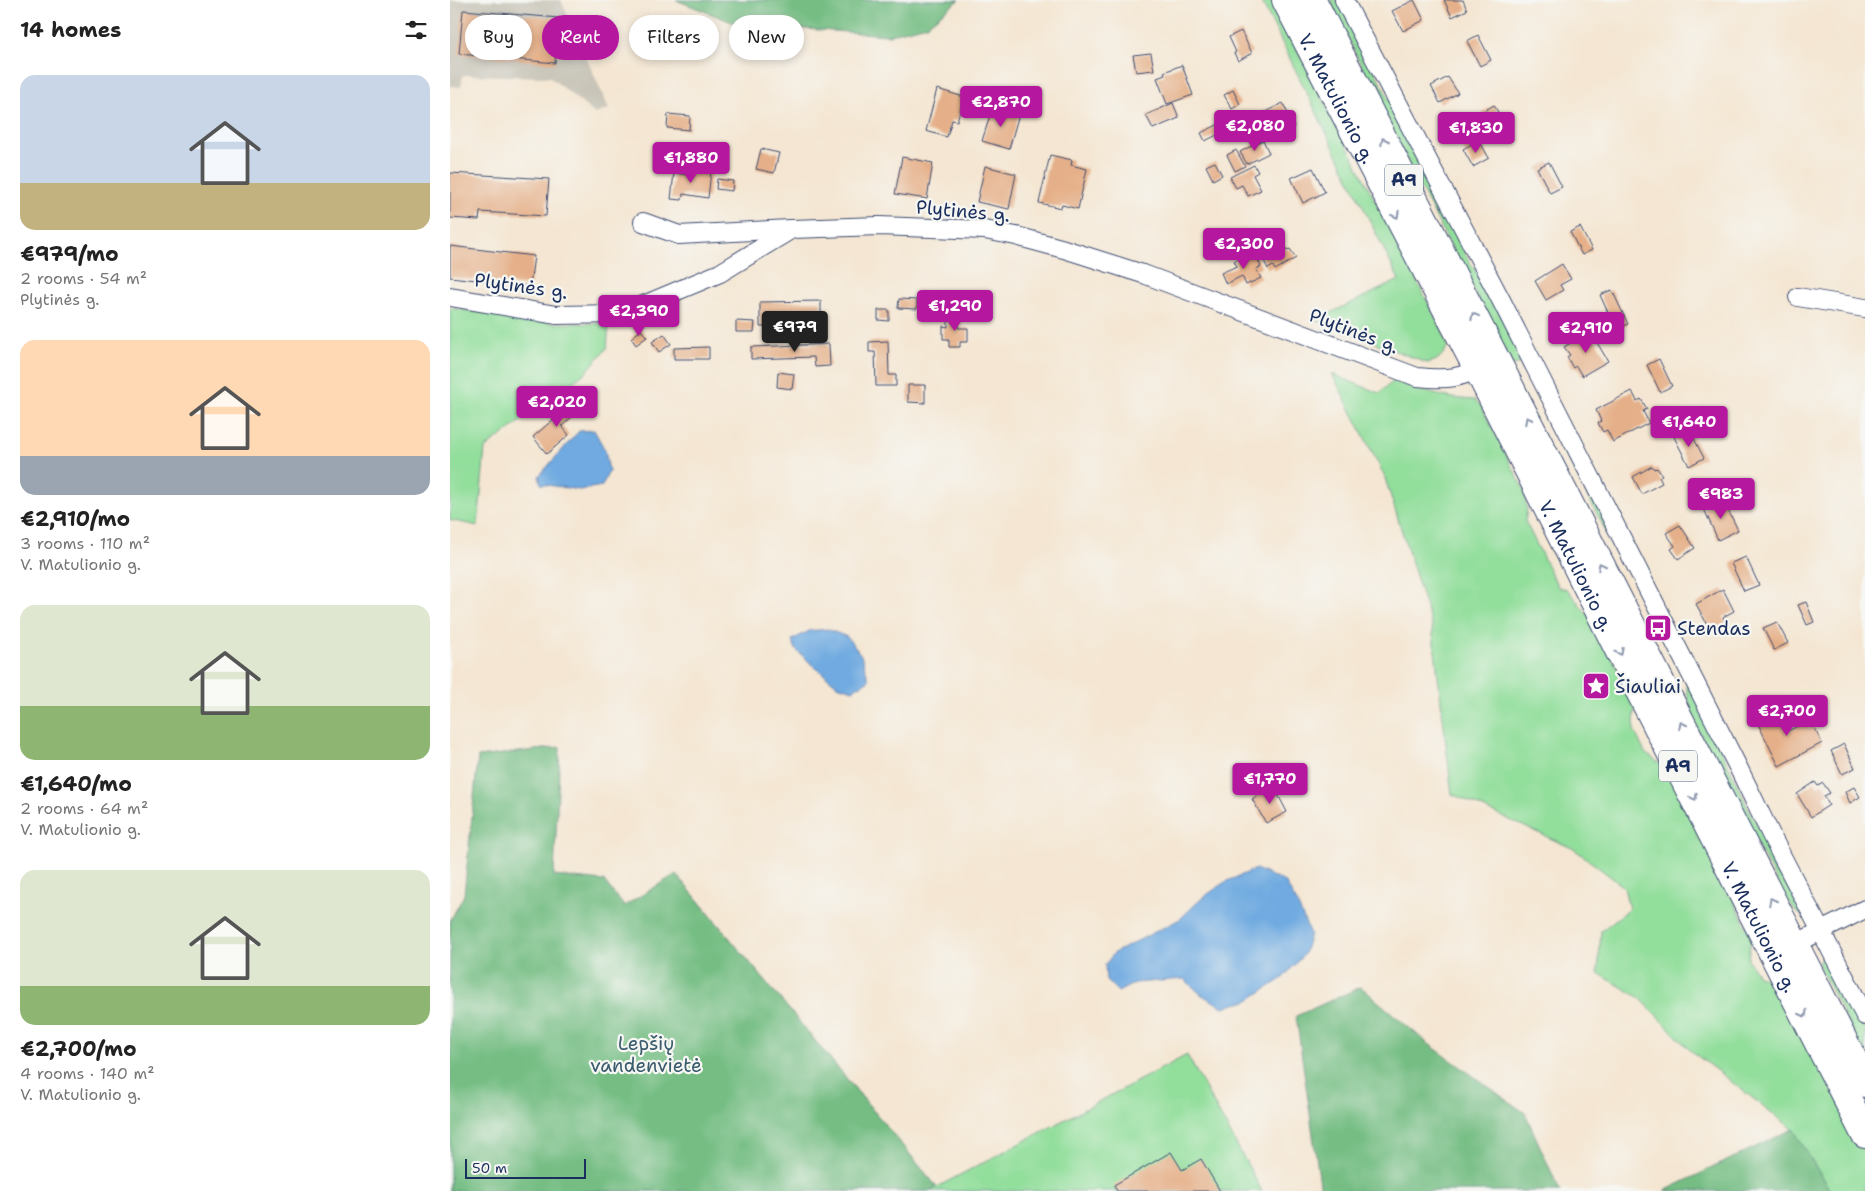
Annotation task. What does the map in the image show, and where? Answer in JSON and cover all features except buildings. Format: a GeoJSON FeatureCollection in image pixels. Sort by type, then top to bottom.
{"type":"FeatureCollection","features":[{"type":"Feature","properties":{"kind":"highway","name":"V. Matulionio g."},"geometry":{"type":"LineString","coordinates":[[1286,0],[1488,364]]}},
{"type":"Feature","properties":{"kind":"highway","name":"V. Matulionio g."},"geometry":{"type":"LineString","coordinates":[[1312,0],[1488,364],[1784,949],[1865,1134]]}},
{"type":"Feature","properties":{"kind":"highway","name":"V. Matulionio g."},"geometry":{"type":"LineString","coordinates":[[1784,949],[1865,1083]]}},
{"type":"Feature","properties":{"kind":"street"},"geometry":{"type":"LineString","coordinates":[[1344,0],[1510,318],[1728,746],[1773,839],[1822,930],[1865,1016]]}},
{"type":"Feature","properties":{"kind":"street"},"geometry":{"type":"LineString","coordinates":[[643,222],[679,235],[792,229]]}},
{"type":"Feature","properties":{"kind":"street","name":"Plytinės g."},"geometry":{"type":"LineString","coordinates":[[450,297],[556,315],[622,314],[720,273],[792,229],[879,226],[985,230],[1064,249],[1146,275],[1417,376],[1437,379],[1455,377],[1465,375],[1488,364]]}},
{"type":"Feature","properties":{"kind":"street"},"geometry":{"type":"LineString","coordinates":[[1798,297],[1865,308]]}},
{"type":"Feature","properties":{"kind":"street"},"geometry":{"type":"LineString","coordinates":[[1784,949],[1865,909]]}},
{"type":"Feature","properties":{"kind":"shaded area"},"geometry":{"type":"Polygon","coordinates":[[[450,0],[561,0],[568,15],[542,15],[542,60],[587,60],[609,109],[595,114],[550,77],[463,75],[461,87],[450,86],[450,0]]]}},
{"type":"Feature","properties":{"kind":"green space"},"geometry":{"type":"Polygon","coordinates":[[[676,0],[959,0],[927,25],[888,35],[804,29],[804,15],[729,15],[729,21],[719,17],[719,15],[714,15],[676,0]]]}},
{"type":"Feature","properties":{"kind":"green space"},"geometry":{"type":"Polygon","coordinates":[[[1261,0],[1272,0],[1442,330],[1448,346],[1442,355],[1434,361],[1427,363],[1316,320],[1399,280],[1261,0]]]}},
{"type":"Feature","properties":{"kind":"green space"},"geometry":{"type":"Polygon","coordinates":[[[1330,0],[1338,0],[1452,221],[1465,253],[1484,282],[1639,582],[1625,568],[1546,416],[1546,411],[1521,363],[1512,365],[1410,167],[1330,0]]]}},
{"type":"Feature","properties":{"kind":"green space"},"geometry":{"type":"Polygon","coordinates":[[[450,308],[555,323],[609,324],[607,348],[586,372],[485,448],[478,526],[450,520],[450,308]]]}},
{"type":"Feature","properties":{"kind":"green space"},"geometry":{"type":"Polygon","coordinates":[[[1332,374],[1379,393],[1394,381],[1444,396],[1475,400],[1481,406],[1524,490],[1527,510],[1525,521],[1558,587],[1567,589],[1592,620],[1635,703],[1634,730],[1645,753],[1670,771],[1751,936],[1748,959],[1758,976],[1770,979],[1779,987],[1865,1152],[1865,1191],[1830,1191],[1793,1129],[1691,1051],[1640,998],[1598,973],[1601,931],[1629,909],[1624,887],[1574,849],[1452,794],[1432,626],[1384,475],[1332,374]]]}},
{"type":"Feature","properties":{"kind":"green space"},"geometry":{"type":"Polygon","coordinates":[[[1687,676],[1750,812],[1808,914],[1802,915],[1796,912],[1783,894],[1694,722],[1687,693],[1687,676]]]}},
{"type":"Feature","properties":{"kind":"green space","name":"Lepšių vandenvietė"},"geometry":{"type":"Polygon","coordinates":[[[560,747],[554,876],[604,881],[624,906],[676,874],[937,1187],[931,1191],[450,1191],[450,921],[464,895],[478,757],[560,747]]]}},
{"type":"Feature","properties":{"kind":"green space","name":"Lepšių vandenvietė"},"geometry":{"type":"Polygon","coordinates":[[[676,874],[937,1187],[1187,1055],[1262,1191],[450,1191],[676,874]]]}},
{"type":"Feature","properties":{"kind":"green space"},"geometry":{"type":"Polygon","coordinates":[[[1823,951],[1828,951],[1865,1025],[1865,1057],[1818,964],[1823,951]]]}},
{"type":"Feature","properties":{"kind":"green space"},"geometry":{"type":"Polygon","coordinates":[[[1361,987],[1426,1042],[1525,1113],[1560,1191],[1321,1191],[1296,1016],[1361,987]]]}},
{"type":"Feature","properties":{"kind":"green space"},"geometry":{"type":"Polygon","coordinates":[[[1793,1129],[1830,1191],[1664,1191],[1793,1129]]]}},
{"type":"Feature","properties":{"kind":"water"},"geometry":{"type":"Polygon","coordinates":[[[594,430],[605,450],[609,471],[602,486],[579,490],[541,484],[539,476],[579,431],[594,430]]]}},
{"type":"Feature","properties":{"kind":"water"},"geometry":{"type":"Polygon","coordinates":[[[827,629],[847,637],[861,655],[869,680],[853,690],[837,685],[795,649],[792,640],[809,631],[827,629]]]}},
{"type":"Feature","properties":{"kind":"water"},"geometry":{"type":"Polygon","coordinates":[[[1256,869],[1285,882],[1297,903],[1310,934],[1304,954],[1283,978],[1247,1001],[1223,1007],[1202,995],[1184,979],[1135,983],[1118,992],[1106,980],[1105,965],[1114,953],[1180,919],[1201,899],[1225,882],[1256,869]]]}},
{"type":"Feature","properties":{"kind":"place","name":"Stendas"},"geometry":{"type":"Point","coordinates":[1658,628]}},
{"type":"Feature","properties":{"kind":"place","name":"Šiauliai"},"geometry":{"type":"Point","coordinates":[1596,686]}}]}
